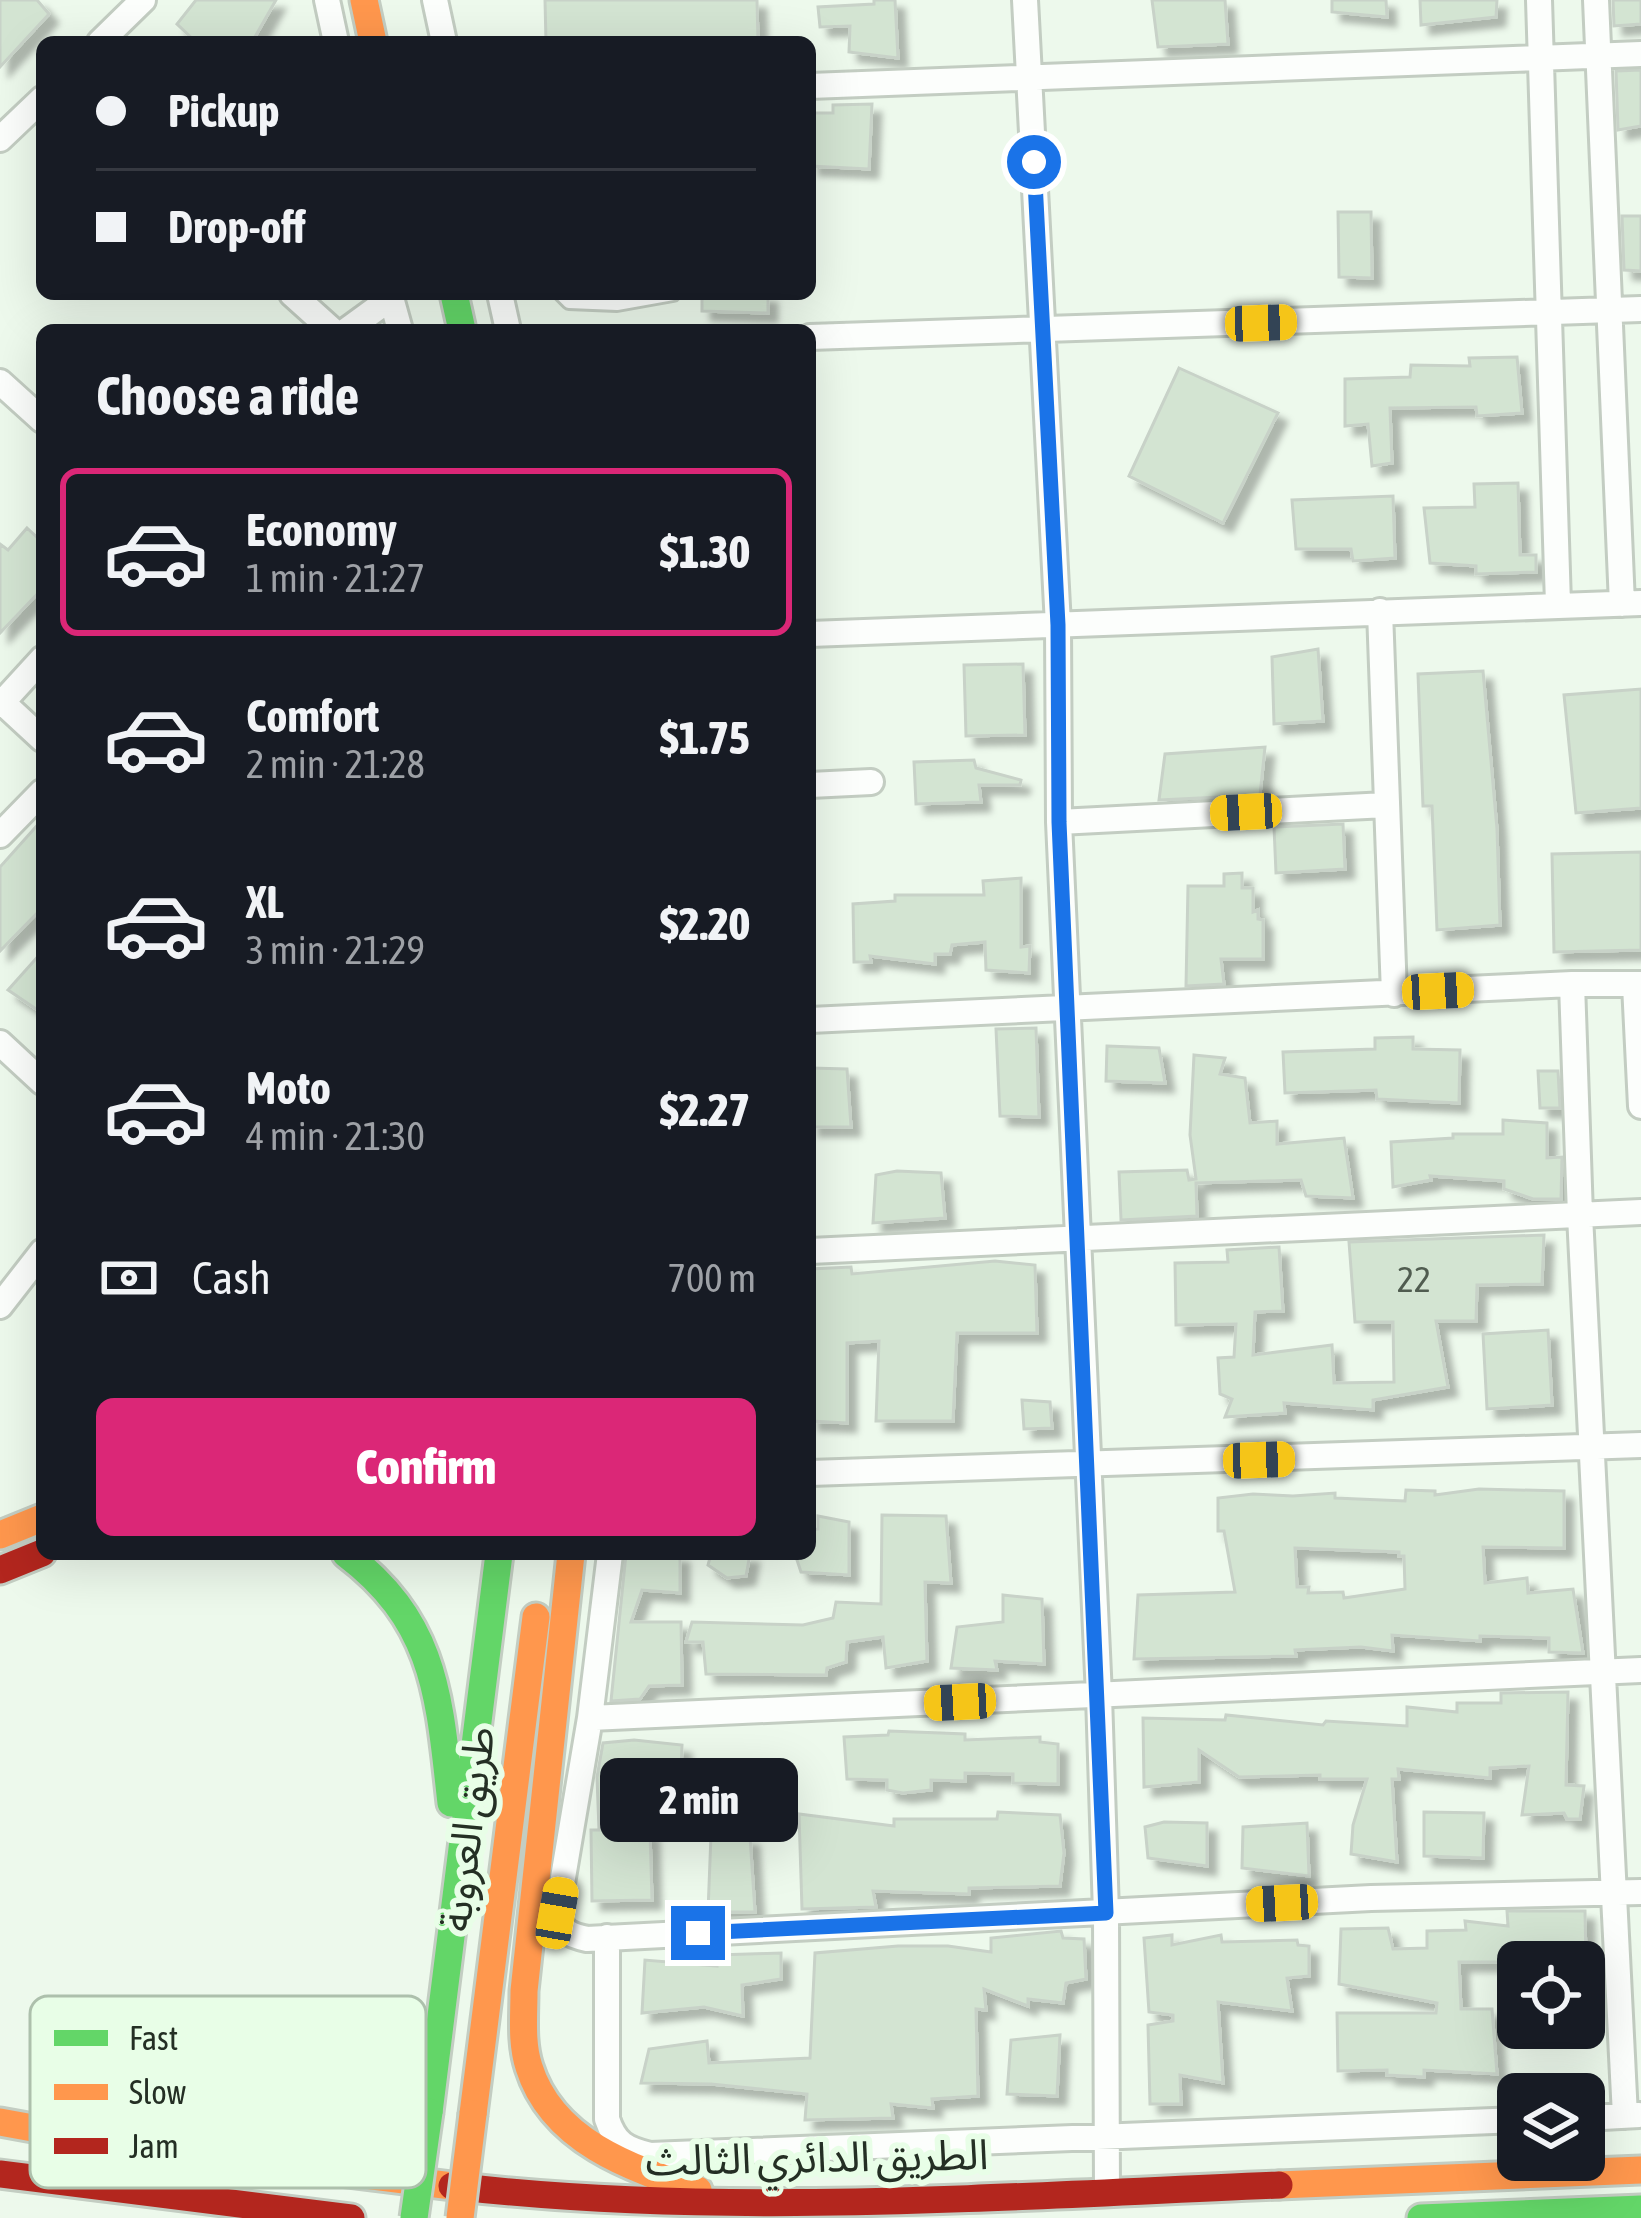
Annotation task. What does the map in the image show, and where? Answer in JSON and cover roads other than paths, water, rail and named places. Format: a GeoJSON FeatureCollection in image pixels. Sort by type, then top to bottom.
{"type":"FeatureCollection","features":[{"type":"Feature","properties":{"kind":"highway"},"geometry":{"type":"LineString","coordinates":[[364,0],[372,36]]}},
{"type":"Feature","properties":{"kind":"highway"},"geometry":{"type":"LineString","coordinates":[[390,0],[398,36]]}},
{"type":"Feature","properties":{"kind":"highway"},"geometry":{"type":"LineString","coordinates":[[0,1535],[36,1520]]}},
{"type":"Feature","properties":{"kind":"highway"},"geometry":{"type":"LineString","coordinates":[[0,1570],[36,1555]]}},
{"type":"Feature","properties":{"kind":"highway"},"geometry":{"type":"LineString","coordinates":[[353,1560],[387,1587],[422,1645],[439,1712],[459,1865]]}},
{"type":"Feature","properties":{"kind":"highway","name":"طريق العروبة"},"geometry":{"type":"LineString","coordinates":[[426,2127],[498,1560]]}},
{"type":"Feature","properties":{"kind":"highway","name":"طريق العروبة"},"geometry":{"type":"LineString","coordinates":[[460,2218],[543,1560]]}},
{"type":"Feature","properties":{"kind":"highway"},"geometry":{"type":"LineString","coordinates":[[570,1560],[524,1991],[530,2069],[553,2112],[611,2159],[746,2206]]}},
{"type":"Feature","properties":{"kind":"highway","name":"الطريق الدائري الثالث"},"geometry":{"type":"LineString","coordinates":[[0,2122],[30,2127]]}},
{"type":"Feature","properties":{"kind":"highway","name":"الطريق الدائري الثالث"},"geometry":{"type":"LineString","coordinates":[[426,2183],[543,2198],[746,2206],[1641,2170]]}},
{"type":"Feature","properties":{"kind":"highway"},"geometry":{"type":"LineString","coordinates":[[0,2174],[30,2178]]}},
{"type":"Feature","properties":{"kind":"highway"},"geometry":{"type":"LineString","coordinates":[[112,2188],[351,2218]]}},
{"type":"Feature","properties":{"kind":"highway","name":"طريق العروبة"},"geometry":{"type":"LineString","coordinates":[[414,2218],[418,2188]]}},
{"type":"Feature","properties":{"kind":"highway"},"geometry":{"type":"LineString","coordinates":[[1420,2218],[1641,2210]]}},
{"type":"Feature","properties":{"kind":"street"},"geometry":{"type":"LineString","coordinates":[[106,36],[143,0]]}},
{"type":"Feature","properties":{"kind":"street"},"geometry":{"type":"LineString","coordinates":[[327,0],[335,36]]}},
{"type":"Feature","properties":{"kind":"street"},"geometry":{"type":"LineString","coordinates":[[435,0],[442,36]]}},
{"type":"Feature","properties":{"kind":"street"},"geometry":{"type":"LineString","coordinates":[[1025,0],[1058,625],[1059,822],[1099,1696],[1106,1913],[1106,2193]]}},
{"type":"Feature","properties":{"kind":"street"},"geometry":{"type":"LineString","coordinates":[[1539,0],[1558,604]]}},
{"type":"Feature","properties":{"kind":"street"},"geometry":{"type":"LineString","coordinates":[[816,634],[1631,603],[1610,310],[1596,0]]}},
{"type":"Feature","properties":{"kind":"street"},"geometry":{"type":"LineString","coordinates":[[816,86],[1641,54]]}},
{"type":"Feature","properties":{"kind":"street"},"geometry":{"type":"LineString","coordinates":[[0,139],[36,105]]}},
{"type":"Feature","properties":{"kind":"street"},"geometry":{"type":"LineString","coordinates":[[299,300],[325,324]]}},
{"type":"Feature","properties":{"kind":"street"},"geometry":{"type":"LineString","coordinates":[[355,324],[385,300]]}},
{"type":"Feature","properties":{"kind":"street"},"geometry":{"type":"LineString","coordinates":[[816,337],[1641,309]]}},
{"type":"Feature","properties":{"kind":"street"},"geometry":{"type":"LineString","coordinates":[[0,382],[36,414]]}},
{"type":"Feature","properties":{"kind":"street"},"geometry":{"type":"LineString","coordinates":[[1379,611],[1394,994]]}},
{"type":"Feature","properties":{"kind":"street"},"geometry":{"type":"LineString","coordinates":[[36,665],[1,702],[36,734]]}},
{"type":"Feature","properties":{"kind":"street"},"geometry":{"type":"LineString","coordinates":[[816,785],[871,782]]}},
{"type":"Feature","properties":{"kind":"street"},"geometry":{"type":"LineString","coordinates":[[0,835],[36,798]]}},
{"type":"Feature","properties":{"kind":"street"},"geometry":{"type":"LineString","coordinates":[[1059,822],[1386,805]]}},
{"type":"Feature","properties":{"kind":"street"},"geometry":{"type":"LineString","coordinates":[[1572,984],[1614,1893],[1633,2116]]}},
{"type":"Feature","properties":{"kind":"street"},"geometry":{"type":"LineString","coordinates":[[816,1020],[1572,984],[1638,985],[1641,1106]]}},
{"type":"Feature","properties":{"kind":"street"},"geometry":{"type":"LineString","coordinates":[[0,1043],[36,1076]]}},
{"type":"Feature","properties":{"kind":"street"},"geometry":{"type":"LineString","coordinates":[[816,1251],[1641,1212]]}},
{"type":"Feature","properties":{"kind":"street"},"geometry":{"type":"LineString","coordinates":[[0,1306],[36,1260]]}},
{"type":"Feature","properties":{"kind":"street"},"geometry":{"type":"LineString","coordinates":[[816,1473],[1641,1445]]}},
{"type":"Feature","properties":{"kind":"street"},"geometry":{"type":"LineString","coordinates":[[609,1560],[590,1718],[557,1913],[561,1927],[570,1935],[587,1939],[1370,1898],[1641,1892]]}},
{"type":"Feature","properties":{"kind":"street"},"geometry":{"type":"LineString","coordinates":[[590,1718],[1641,1670]]}},
{"type":"Feature","properties":{"kind":"street"},"geometry":{"type":"LineString","coordinates":[[608,1937],[607,2119],[613,2139],[628,2150],[650,2155],[1497,2121]]}},
{"type":"Feature","properties":{"kind":"lane"},"geometry":{"type":"LineString","coordinates":[[567,300],[617,304],[639,300]]}}]}
